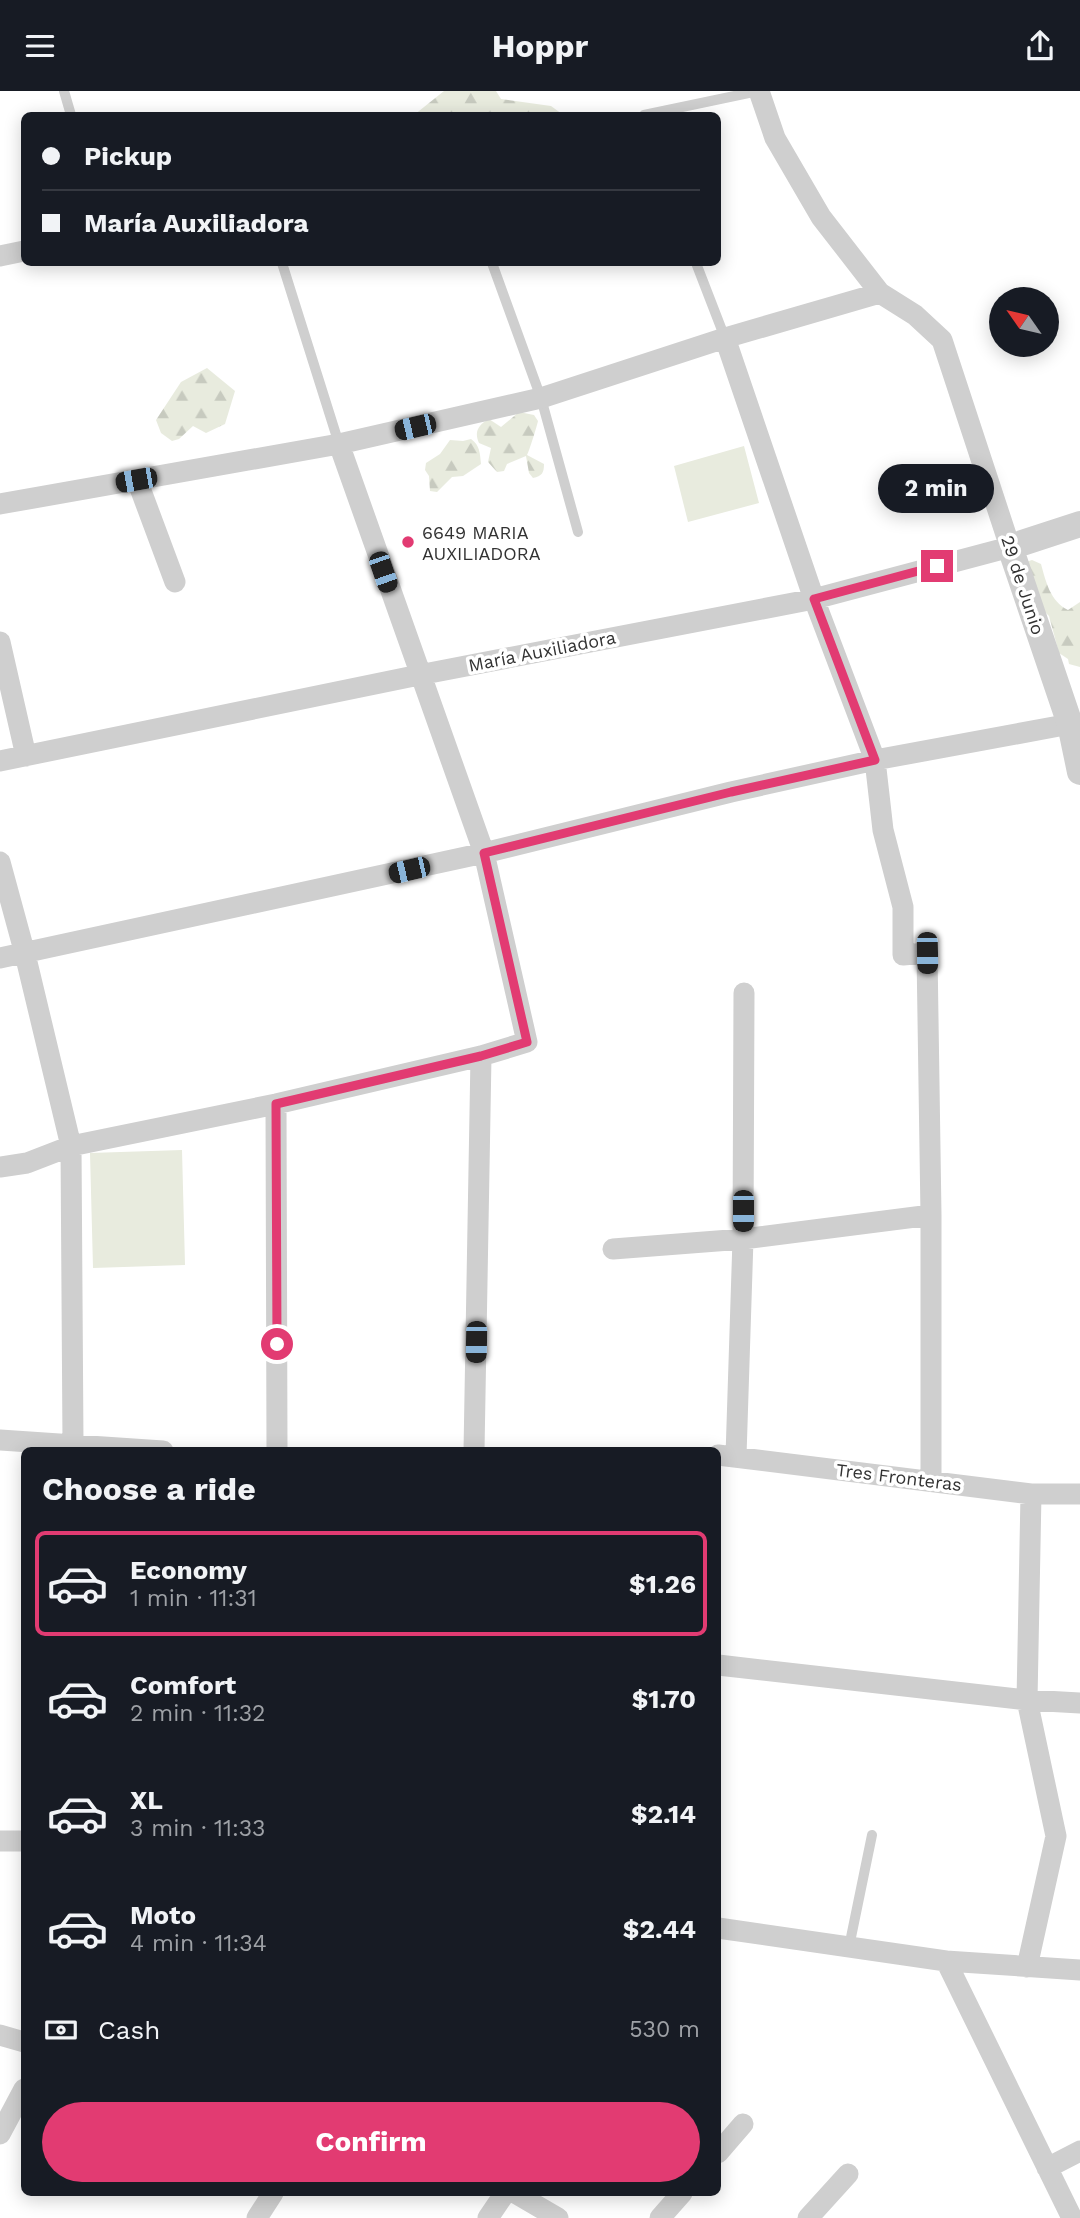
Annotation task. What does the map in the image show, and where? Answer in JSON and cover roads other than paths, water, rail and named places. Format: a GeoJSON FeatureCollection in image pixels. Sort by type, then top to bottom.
{"type":"FeatureCollection","features":[{"type":"Feature","properties":{"kind":"street","name":"29 de Junio"},"geometry":{"type":"LineString","coordinates":[[758,91],[775,138],[821,218],[880,293],[915,315],[942,340],[1070,724],[1080,772]]}},
{"type":"Feature","properties":{"kind":"street"},"geometry":{"type":"LineString","coordinates":[[0,256],[21,252]]}},
{"type":"Feature","properties":{"kind":"street"},"geometry":{"type":"LineString","coordinates":[[0,504],[339,444],[541,398],[725,338],[880,293]]}},
{"type":"Feature","properties":{"kind":"street"},"geometry":{"type":"LineString","coordinates":[[725,338],[814,599],[875,760],[883,829],[903,907],[904,955],[927,953],[931,1481]]}},
{"type":"Feature","properties":{"kind":"street"},"geometry":{"type":"LineString","coordinates":[[0,1167],[27,1163],[71,1146],[276,1104],[481,1056],[527,1042],[484,853],[339,444]]}},
{"type":"Feature","properties":{"kind":"street"},"geometry":{"type":"LineString","coordinates":[[136,480],[175,582]]}},
{"type":"Feature","properties":{"kind":"street","name":"María Auxiliadora"},"geometry":{"type":"LineString","coordinates":[[0,761],[419,675],[814,599],[1010,547],[1080,524]]}},
{"type":"Feature","properties":{"kind":"street"},"geometry":{"type":"LineString","coordinates":[[0,642],[26,756]]}},
{"type":"Feature","properties":{"kind":"street"},"geometry":{"type":"LineString","coordinates":[[0,958],[484,853],[731,792],[875,760],[1070,724]]}},
{"type":"Feature","properties":{"kind":"street"},"geometry":{"type":"LineString","coordinates":[[0,862],[71,1146],[73,1443]]}},
{"type":"Feature","properties":{"kind":"street"},"geometry":{"type":"LineString","coordinates":[[727,1455],[743,1238],[744,993]]}},
{"type":"Feature","properties":{"kind":"street"},"geometry":{"type":"LineString","coordinates":[[474,1447],[481,1056]]}},
{"type":"Feature","properties":{"kind":"street"},"geometry":{"type":"LineString","coordinates":[[276,1104],[277,1447]]}},
{"type":"Feature","properties":{"kind":"street"},"geometry":{"type":"LineString","coordinates":[[613,1249],[743,1238],[931,1215]]}},
{"type":"Feature","properties":{"kind":"street"},"geometry":{"type":"LineString","coordinates":[[0,1440],[73,1443],[96,1447]]}},
{"type":"Feature","properties":{"kind":"street","name":"Tres Fronteras"},"geometry":{"type":"LineString","coordinates":[[727,1455],[1031,1494],[1080,1494]]}},
{"type":"Feature","properties":{"kind":"street"},"geometry":{"type":"LineString","coordinates":[[1027,1967],[1056,1836],[1027,1700],[1031,1494]]}},
{"type":"Feature","properties":{"kind":"street"},"geometry":{"type":"LineString","coordinates":[[721,1665],[1027,1700],[1080,1703]]}},
{"type":"Feature","properties":{"kind":"street"},"geometry":{"type":"LineString","coordinates":[[0,1841],[21,1841]]}},
{"type":"Feature","properties":{"kind":"street"},"geometry":{"type":"LineString","coordinates":[[721,1928],[946,1961],[1080,1970]]}},
{"type":"Feature","properties":{"kind":"street"},"geometry":{"type":"LineString","coordinates":[[946,1961],[1072,2218]]}},
{"type":"Feature","properties":{"kind":"street"},"geometry":{"type":"LineString","coordinates":[[0,2035],[21,2041]]}},
{"type":"Feature","properties":{"kind":"street"},"geometry":{"type":"LineString","coordinates":[[0,2134],[21,2095]]}},
{"type":"Feature","properties":{"kind":"street"},"geometry":{"type":"LineString","coordinates":[[721,2150],[743,2124]]}},
{"type":"Feature","properties":{"kind":"street"},"geometry":{"type":"LineString","coordinates":[[1047,2168],[1080,2151]]}},
{"type":"Feature","properties":{"kind":"street"},"geometry":{"type":"LineString","coordinates":[[808,2218],[848,2174]]}},
{"type":"Feature","properties":{"kind":"street"},"geometry":{"type":"LineString","coordinates":[[257,2218],[271,2196]]}},
{"type":"Feature","properties":{"kind":"street"},"geometry":{"type":"LineString","coordinates":[[488,2218],[503,2196]]}},
{"type":"Feature","properties":{"kind":"street"},"geometry":{"type":"LineString","coordinates":[[520,2196],[558,2218]]}},
{"type":"Feature","properties":{"kind":"street"},"geometry":{"type":"LineString","coordinates":[[660,2218],[679,2196]]}},
{"type":"Feature","properties":{"kind":"lane"},"geometry":{"type":"LineString","coordinates":[[64,91],[70,112]]}},
{"type":"Feature","properties":{"kind":"lane"},"geometry":{"type":"LineString","coordinates":[[659,112],[758,91]]}},
{"type":"Feature","properties":{"kind":"lane"},"geometry":{"type":"LineString","coordinates":[[283,266],[339,444]]}},
{"type":"Feature","properties":{"kind":"lane"},"geometry":{"type":"LineString","coordinates":[[493,266],[541,398],[578,532]]}},
{"type":"Feature","properties":{"kind":"lane"},"geometry":{"type":"LineString","coordinates":[[697,266],[725,338]]}},
{"type":"Feature","properties":{"kind":"lane"},"geometry":{"type":"LineString","coordinates":[[849,1947],[872,1835]]}},
{"type":"Feature","properties":{"kind":"place","name":"6649 MARIA AUXILIADORA"},"geometry":{"type":"Point","coordinates":[408,542]}}]}
